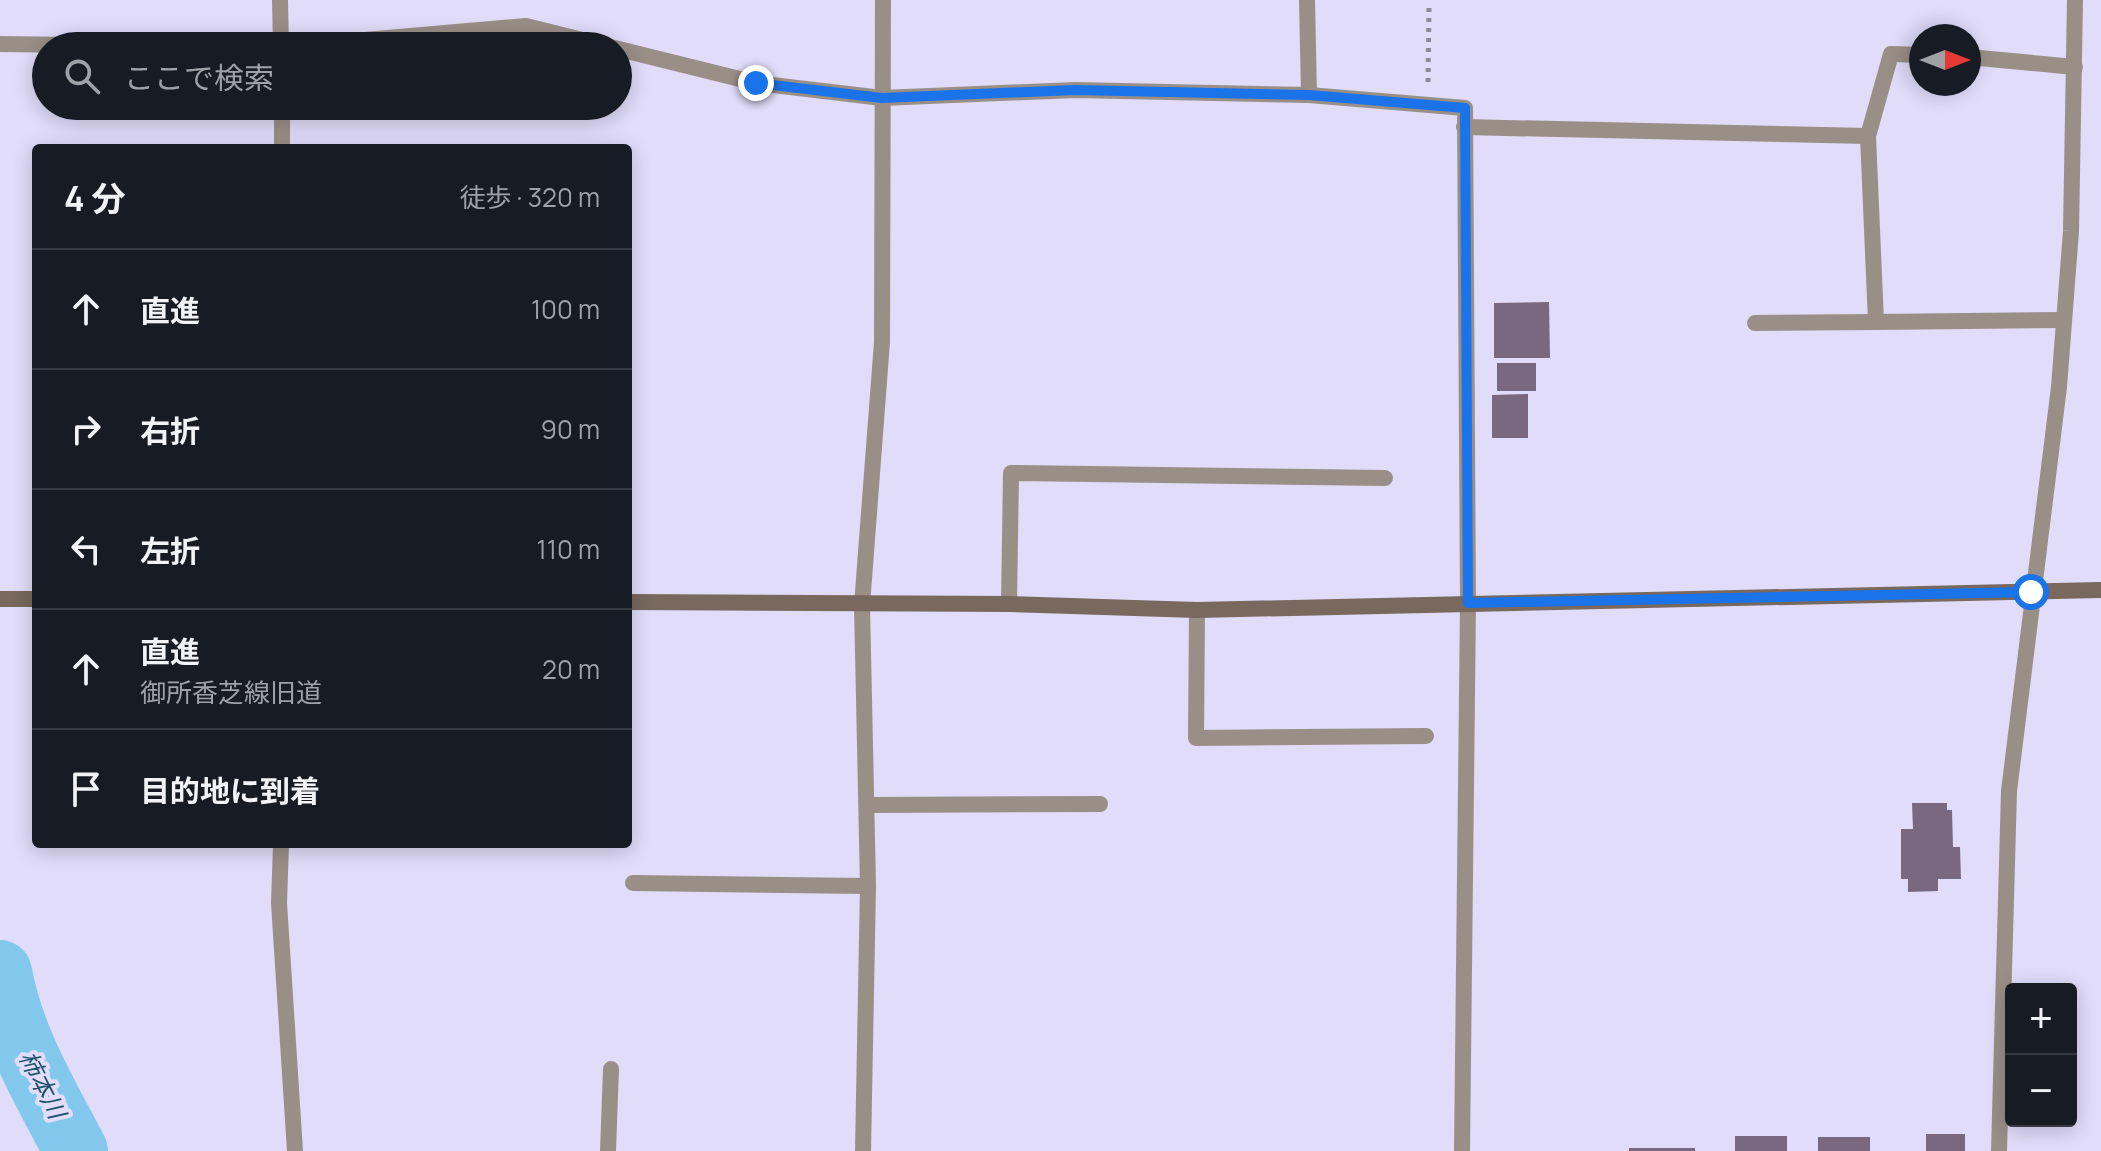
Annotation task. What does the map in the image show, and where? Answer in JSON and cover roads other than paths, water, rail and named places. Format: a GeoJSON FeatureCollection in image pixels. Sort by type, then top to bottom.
{"type":"FeatureCollection","features":[{"type":"Feature","properties":{"kind":"street"},"geometry":{"type":"LineString","coordinates":[[280,0],[281,32]]}},
{"type":"Feature","properties":{"kind":"street"},"geometry":{"type":"LineString","coordinates":[[863,1151],[868,886],[862,605],[882,342],[883,0]]}},
{"type":"Feature","properties":{"kind":"street"},"geometry":{"type":"LineString","coordinates":[[1307,0],[1309,95]]}},
{"type":"Feature","properties":{"kind":"street"},"geometry":{"type":"LineString","coordinates":[[1999,1151],[2009,791],[2031,592],[2059,387],[2071,231],[2075,0]]}},
{"type":"Feature","properties":{"kind":"street"},"geometry":{"type":"LineString","coordinates":[[457,32],[526,26],[556,32]]}},
{"type":"Feature","properties":{"kind":"street"},"geometry":{"type":"LineString","coordinates":[[0,44],[32,44]]}},
{"type":"Feature","properties":{"kind":"street"},"geometry":{"type":"LineString","coordinates":[[632,49],[756,83],[882,98],[1075,90],[1309,95],[1465,108],[1468,603],[1462,1151]]}},
{"type":"Feature","properties":{"kind":"street"},"geometry":{"type":"LineString","coordinates":[[1876,322],[1868,136],[1891,54],[1909,55]]}},
{"type":"Feature","properties":{"kind":"street"},"geometry":{"type":"LineString","coordinates":[[1981,58],[2075,67]]}},
{"type":"Feature","properties":{"kind":"street"},"geometry":{"type":"LineString","coordinates":[[282,120],[282,144]]}},
{"type":"Feature","properties":{"kind":"street"},"geometry":{"type":"LineString","coordinates":[[1464,127],[1868,136]]}},
{"type":"Feature","properties":{"kind":"street"},"geometry":{"type":"LineString","coordinates":[[1755,323],[2064,320]]}},
{"type":"Feature","properties":{"kind":"street"},"geometry":{"type":"LineString","coordinates":[[1009,604],[1011,473],[1385,478]]}},
{"type":"Feature","properties":{"kind":"street"},"geometry":{"type":"LineString","coordinates":[[632,602],[1009,604],[1197,610],[2101,590]]}},
{"type":"Feature","properties":{"kind":"street"},"geometry":{"type":"LineString","coordinates":[[0,599],[32,599]]}},
{"type":"Feature","properties":{"kind":"street"},"geometry":{"type":"LineString","coordinates":[[1197,610],[1196,738],[1426,736]]}},
{"type":"Feature","properties":{"kind":"street"},"geometry":{"type":"LineString","coordinates":[[867,805],[1100,804]]}},
{"type":"Feature","properties":{"kind":"street"},"geometry":{"type":"LineString","coordinates":[[281,848],[279,903],[295,1151]]}},
{"type":"Feature","properties":{"kind":"street"},"geometry":{"type":"LineString","coordinates":[[633,883],[868,886]]}},
{"type":"Feature","properties":{"kind":"street"},"geometry":{"type":"LineString","coordinates":[[608,1151],[611,1069]]}},
{"type":"Feature","properties":{"kind":"waterway","name":"柿本川"},"geometry":{"type":"LineString","coordinates":[[0,972],[21,1042],[76,1151]]}}]}
